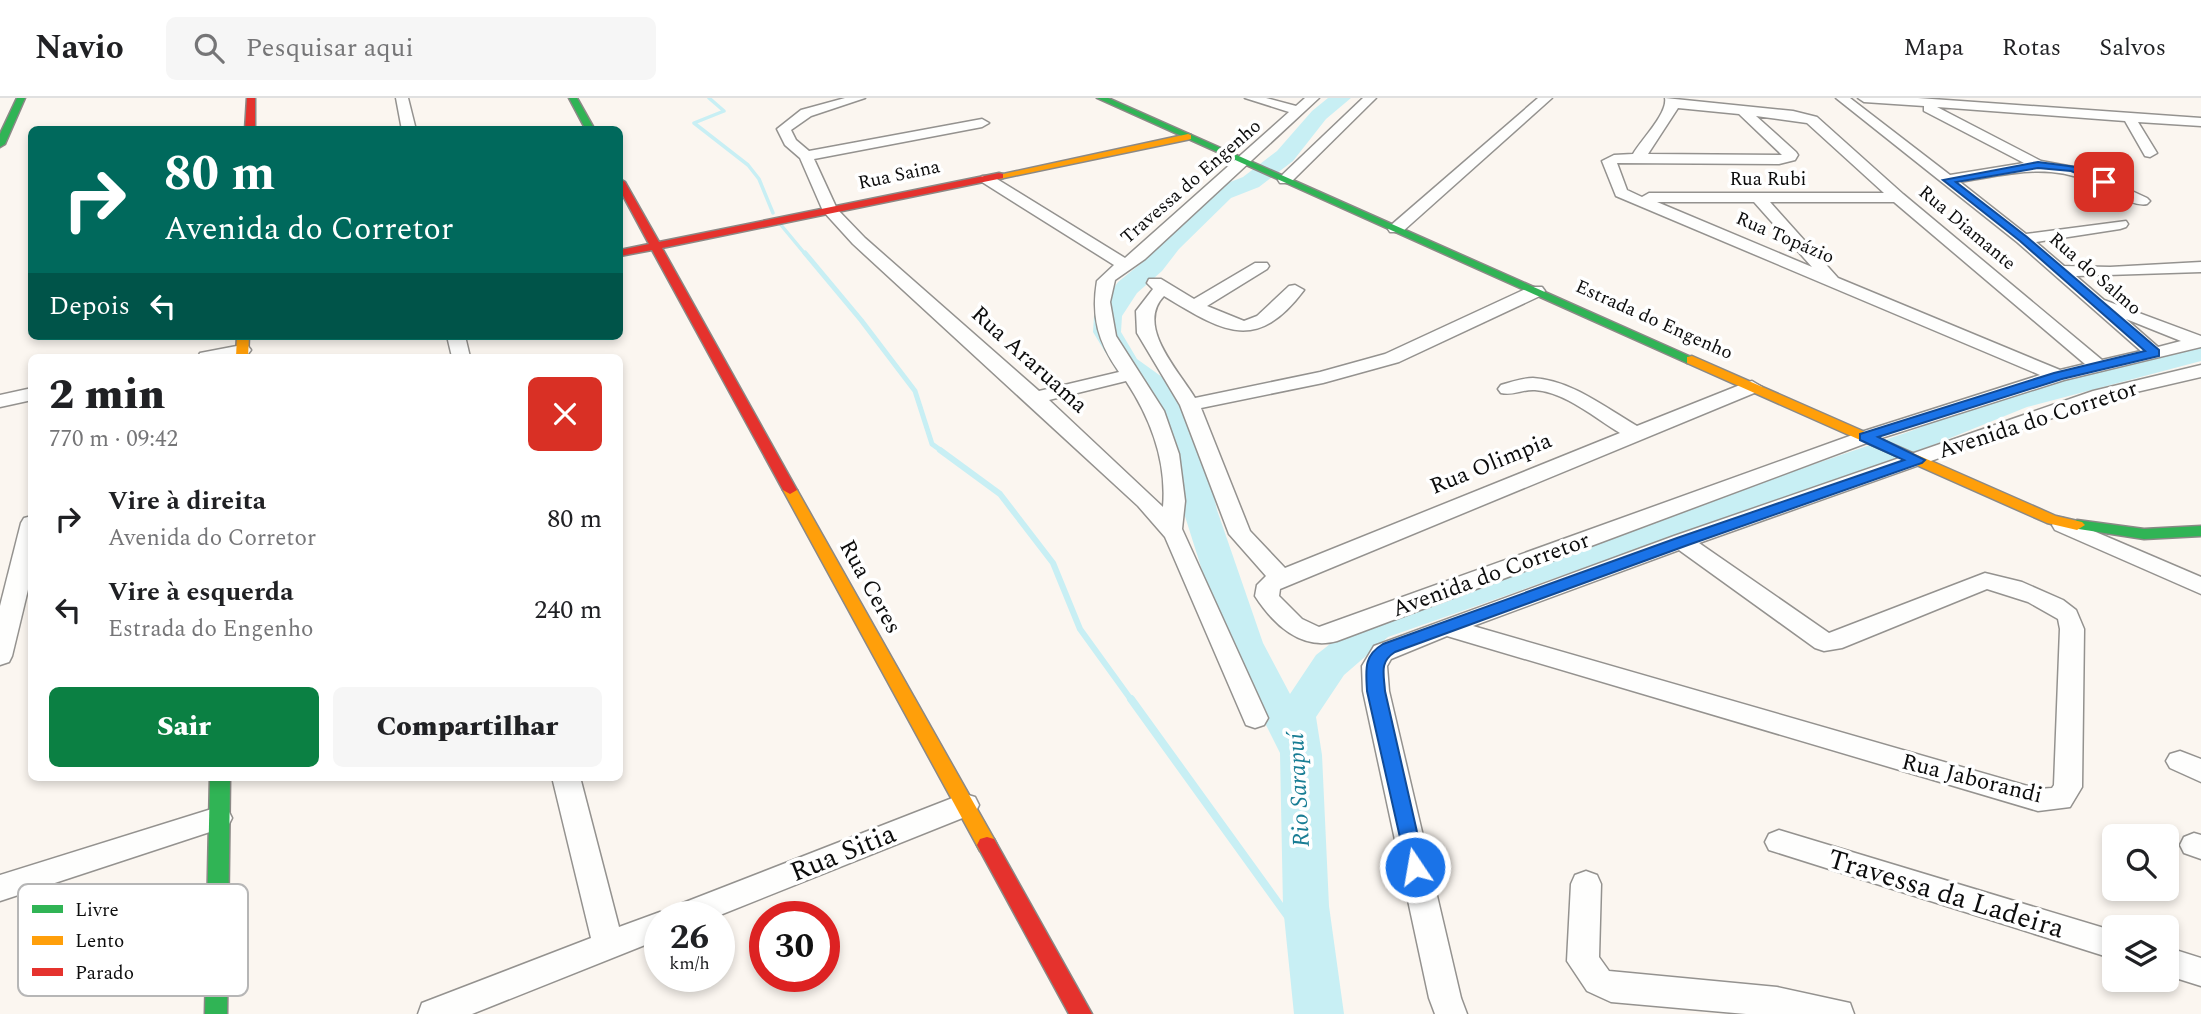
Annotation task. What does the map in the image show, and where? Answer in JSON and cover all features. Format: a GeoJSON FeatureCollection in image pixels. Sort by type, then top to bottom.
{"type":"FeatureCollection","features":[{"type":"Feature","properties":{"kind":"street"},"geometry":{"type":"LineString","coordinates":[[0,103],[37,98]]}},
{"type":"Feature","properties":{"kind":"street"},"geometry":{"type":"LineString","coordinates":[[250,126],[251,98]]}},
{"type":"Feature","properties":{"kind":"street"},"geometry":{"type":"LineString","coordinates":[[402,98],[408,126]]}},
{"type":"Feature","properties":{"kind":"street"},"geometry":{"type":"LineString","coordinates":[[573,98],[588,126]]}},
{"type":"Feature","properties":{"kind":"street","name":"Rua Araruama"},"geometry":{"type":"LineString","coordinates":[[859,98],[806,113],[784,129],[790,142],[806,156],[831,211],[859,241],[1146,501],[1171,531],[1255,718]]}},
{"type":"Feature","properties":{"kind":"street","name":"Estrada do Engenho"},"geometry":{"type":"LineString","coordinates":[[1101,98],[2052,520],[2130,535],[2171,535],[2201,531]]}},
{"type":"Feature","properties":{"kind":"street"},"geometry":{"type":"LineString","coordinates":[[1251,98],[1299,111]]}},
{"type":"Feature","properties":{"kind":"street","name":"Travessa do Engenho"},"geometry":{"type":"LineString","coordinates":[[1171,531],[1176,504],[1166,440],[1153,409],[1110,346],[1102,324],[1105,281],[1144,251],[1200,197],[1249,164],[1313,98]]}},
{"type":"Feature","properties":{"kind":"street"},"geometry":{"type":"LineString","coordinates":[[1280,178],[1370,98]]}},
{"type":"Feature","properties":{"kind":"street","name":"Rua do Salmo"},"geometry":{"type":"LineString","coordinates":[[1842,98],[2024,239],[2154,353]]}},
{"type":"Feature","properties":{"kind":"street"},"geometry":{"type":"LineString","coordinates":[[1864,98],[2201,122]]}},
{"type":"Feature","properties":{"kind":"street"},"geometry":{"type":"LineString","coordinates":[[0,144],[20,99]]}},
{"type":"Feature","properties":{"kind":"street"},"geometry":{"type":"LineString","coordinates":[[1396,229],[1539,99]]}},
{"type":"Feature","properties":{"kind":"street"},"geometry":{"type":"LineString","coordinates":[[1672,101],[1741,110],[1791,155],[1779,160],[1638,158],[1669,115],[1672,101]]}},
{"type":"Feature","properties":{"kind":"street"},"geometry":{"type":"LineString","coordinates":[[1919,103],[2038,165]]}},
{"type":"Feature","properties":{"kind":"street","name":"Rua Diamante"},"geometry":{"type":"LineString","coordinates":[[1741,110],[1793,114],[1812,120],[1898,197],[2098,366]]}},
{"type":"Feature","properties":{"kind":"street"},"geometry":{"type":"LineString","coordinates":[[2128,115],[2150,153]]}},
{"type":"Feature","properties":{"kind":"street"},"geometry":{"type":"LineString","coordinates":[[806,156],[982,123]]}},
{"type":"Feature","properties":{"kind":"street","name":"Rua Saina"},"geometry":{"type":"LineString","coordinates":[[623,252],[1188,137]]}},
{"type":"Feature","properties":{"kind":"street","name":"Rua Topázio"},"geometry":{"type":"LineString","coordinates":[[1638,158],[1609,161],[1621,193],[1639,198],[2058,376]]}},
{"type":"Feature","properties":{"kind":"street"},"geometry":{"type":"LineString","coordinates":[[1948,180],[2038,165],[2062,166],[2084,172],[2142,201]]}},
{"type":"Feature","properties":{"kind":"street"},"geometry":{"type":"LineString","coordinates":[[987,179],[1125,265]]}},
{"type":"Feature","properties":{"kind":"street","name":"Rua Ceres"},"geometry":{"type":"LineString","coordinates":[[623,187],[1081,1014]]}},
{"type":"Feature","properties":{"kind":"street","name":"Rua Rubi"},"geometry":{"type":"LineString","coordinates":[[1639,198],[1898,197]]}},
{"type":"Feature","properties":{"kind":"street"},"geometry":{"type":"LineString","coordinates":[[1759,199],[1836,283]]}},
{"type":"Feature","properties":{"kind":"street"},"geometry":{"type":"LineString","coordinates":[[2024,239],[2120,224]]}},
{"type":"Feature","properties":{"kind":"street"},"geometry":{"type":"LineString","coordinates":[[1195,305],[1261,266]]}},
{"type":"Feature","properties":{"kind":"street"},"geometry":{"type":"LineString","coordinates":[[2058,271],[2110,272],[2201,267]]}},
{"type":"Feature","properties":{"kind":"street"},"geometry":{"type":"LineString","coordinates":[[1281,578],[1240,534],[1190,405],[1146,333],[1145,311],[1159,286],[1239,326],[1252,326],[1294,290]]}},
{"type":"Feature","properties":{"kind":"street"},"geometry":{"type":"LineString","coordinates":[[1190,405],[1323,377],[1392,358],[1536,291]]}},
{"type":"Feature","properties":{"kind":"street"},"geometry":{"type":"LineString","coordinates":[[2093,301],[2200,342]]}},
{"type":"Feature","properties":{"kind":"street","name":"Avenida do Corretor"},"geometry":{"type":"LineString","coordinates":[[1281,578],[1266,588],[1270,601],[1302,630],[1319,636],[1328,635],[2058,376],[2200,342]]}},
{"type":"Feature","properties":{"kind":"street"},"geometry":{"type":"LineString","coordinates":[[219,354],[242,348]]}},
{"type":"Feature","properties":{"kind":"street","name":"Avenida do Corretor"},"geometry":{"type":"LineString","coordinates":[[1448,1006],[1376,691],[1374,666],[1378,655],[1389,648],[1911,458],[2100,395],[2201,371]]}},
{"type":"Feature","properties":{"kind":"street"},"geometry":{"type":"LineString","coordinates":[[1035,398],[1129,375]]}},
{"type":"Feature","properties":{"kind":"street"},"geometry":{"type":"LineString","coordinates":[[1508,389],[1528,384],[1546,386],[1636,434]]}},
{"type":"Feature","properties":{"kind":"street","name":"Rua Olimpia"},"geometry":{"type":"LineString","coordinates":[[1281,578],[1752,387]]}},
{"type":"Feature","properties":{"kind":"street"},"geometry":{"type":"LineString","coordinates":[[0,401],[28,395]]}},
{"type":"Feature","properties":{"kind":"street"},"geometry":{"type":"LineString","coordinates":[[2052,520],[2201,586]]}},
{"type":"Feature","properties":{"kind":"street"},"geometry":{"type":"LineString","coordinates":[[0,656],[28,540]]}},
{"type":"Feature","properties":{"kind":"street","name":"Rua Jaborandi"},"geometry":{"type":"LineString","coordinates":[[1446,627],[1743,713],[1836,744],[2038,800],[2060,799],[2068,787],[2072,629],[2071,620],[2063,611],[2006,584],[1985,582],[1833,642],[1824,642],[1682,541]]}},
{"type":"Feature","properties":{"kind":"street"},"geometry":{"type":"LineString","coordinates":[[217,884],[220,781]]}},
{"type":"Feature","properties":{"kind":"street"},"geometry":{"type":"LineString","coordinates":[[567,781],[608,946]]}},
{"type":"Feature","properties":{"kind":"street","name":"Rua Sitia"},"geometry":{"type":"LineString","coordinates":[[722,901],[965,805]]}},
{"type":"Feature","properties":{"kind":"street"},"geometry":{"type":"LineString","coordinates":[[0,888],[218,818]]}},
{"type":"Feature","properties":{"kind":"street","name":"Travessa da Ladeira"},"geometry":{"type":"LineString","coordinates":[[1779,842],[2102,941]]}},
{"type":"Feature","properties":{"kind":"street"},"geometry":{"type":"LineString","coordinates":[[1586,884],[1583,961],[1598,981],[1611,987],[1704,1005],[1777,1002],[1838,1014]]}},
{"type":"Feature","properties":{"kind":"street"},"geometry":{"type":"LineString","coordinates":[[434,1014],[644,931]]}},
{"type":"Feature","properties":{"kind":"street"},"geometry":{"type":"LineString","coordinates":[[2179,965],[2201,972]]}},
{"type":"Feature","properties":{"kind":"street"},"geometry":{"type":"LineString","coordinates":[[216,996],[216,1014]]}},
{"type":"Feature","properties":{"kind":"waterway"},"geometry":{"type":"LineString","coordinates":[[709,98],[724,111],[694,123],[748,165],[759,179],[773,213]]}},
{"type":"Feature","properties":{"kind":"waterway"},"geometry":{"type":"LineString","coordinates":[[1297,746],[1244,643],[1200,510],[1189,458],[1171,418],[1166,393],[1126,364],[1107,332],[1108,316],[1127,288],[1153,266],[1170,244],[1223,193],[1251,182],[1285,156],[1319,115],[1341,98]]}},
{"type":"Feature","properties":{"kind":"waterway"},"geometry":{"type":"LineString","coordinates":[[781,225],[806,255]]}},
{"type":"Feature","properties":{"kind":"waterway"},"geometry":{"type":"LineString","coordinates":[[805,253],[915,391],[932,444],[943,452]]}},
{"type":"Feature","properties":{"kind":"waterway","name":"Rio Sarapuí"},"geometry":{"type":"LineString","coordinates":[[1319,1014],[1306,906],[1301,755],[1296,716],[1330,665],[1375,628],[1922,438],[2016,401],[2201,352]]}},
{"type":"Feature","properties":{"kind":"waterway"},"geometry":{"type":"LineString","coordinates":[[940,450],[1000,494],[1053,563],[1080,629],[1132,701]]}},
{"type":"Feature","properties":{"kind":"waterway"},"geometry":{"type":"LineString","coordinates":[[1131,699],[1289,918],[1316,985]]}},
{"type":"Feature","properties":{"kind":"traffic: fast"},"geometry":{"type":"LineString","coordinates":[[0,144],[21,98]]}},
{"type":"Feature","properties":{"kind":"traffic: fast"},"geometry":{"type":"LineString","coordinates":[[573,98],[589,126]]}},
{"type":"Feature","properties":{"kind":"traffic: fast"},"geometry":{"type":"LineString","coordinates":[[1101,98],[1692,360]]}},
{"type":"Feature","properties":{"kind":"traffic: fast"},"geometry":{"type":"LineString","coordinates":[[2077,525],[2144,534],[2201,531]]}},
{"type":"Feature","properties":{"kind":"traffic: fast"},"geometry":{"type":"LineString","coordinates":[[218,884],[220,781]]}},
{"type":"Feature","properties":{"kind":"traffic: fast"},"geometry":{"type":"LineString","coordinates":[[216,996],[216,1014]]}},
{"type":"Feature","properties":{"kind":"traffic: slow"},"geometry":{"type":"LineString","coordinates":[[999,176],[1188,137]]}},
{"type":"Feature","properties":{"kind":"traffic: slow"},"geometry":{"type":"LineString","coordinates":[[242,354],[243,340]]}},
{"type":"Feature","properties":{"kind":"traffic: slow"},"geometry":{"type":"LineString","coordinates":[[1692,360],[2052,520],[2077,525]]}},
{"type":"Feature","properties":{"kind":"traffic: slow"},"geometry":{"type":"LineString","coordinates":[[790,490],[987,845]]}},
{"type":"Feature","properties":{"kind":"traffic: jam"},"geometry":{"type":"LineString","coordinates":[[250,126],[251,98]]}},
{"type":"Feature","properties":{"kind":"traffic: jam"},"geometry":{"type":"LineString","coordinates":[[623,252],[999,176]]}},
{"type":"Feature","properties":{"kind":"traffic: jam"},"geometry":{"type":"LineString","coordinates":[[623,187],[790,490]]}},
{"type":"Feature","properties":{"kind":"traffic: jam"},"geometry":{"type":"LineString","coordinates":[[987,845],[1081,1014]]}},
{"type":"Feature","properties":{"kind":"route"},"geometry":{"type":"LineString","coordinates":[[1415,867],[1376,691],[1374,666],[1378,655],[1389,648],[1682,541],[1917,460],[1865,437],[2058,376],[2154,353],[2024,239],[1948,180],[2038,165],[2062,166],[2084,172],[2104,182]]}}]}
